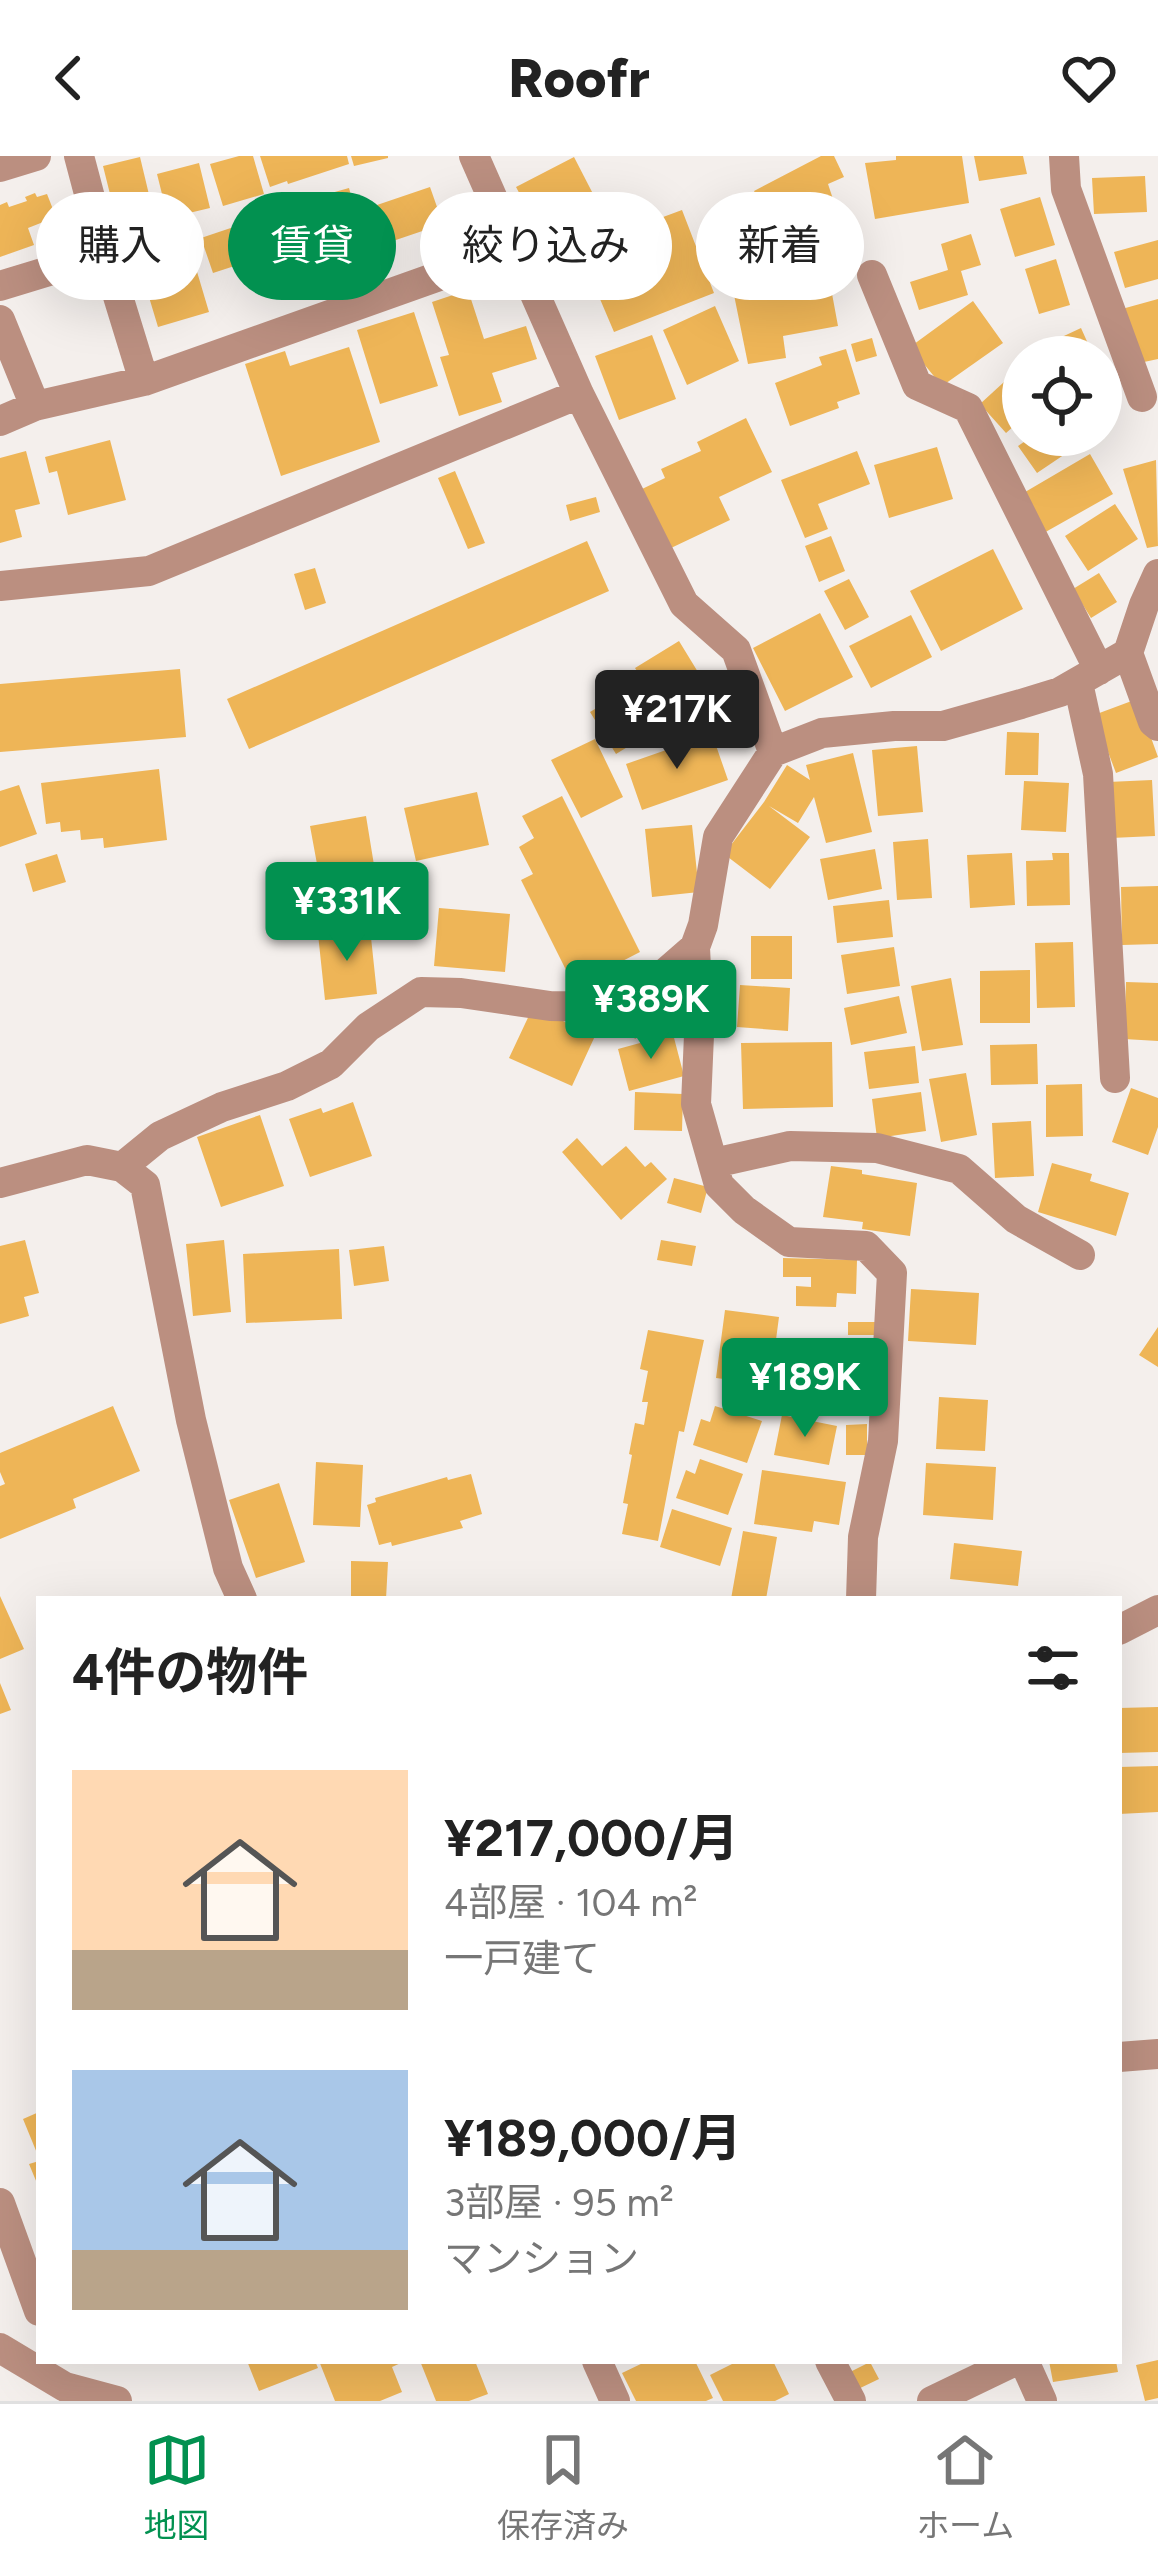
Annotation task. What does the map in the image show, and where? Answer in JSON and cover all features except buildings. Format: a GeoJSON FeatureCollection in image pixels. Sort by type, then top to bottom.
{"type":"FeatureCollection","features":[{"type":"Feature","properties":{"kind":"street"},"geometry":{"type":"LineString","coordinates":[[0,167],[36,156]]}},
{"type":"Feature","properties":{"kind":"street"},"geometry":{"type":"LineString","coordinates":[[79,156],[89,192]]}},
{"type":"Feature","properties":{"kind":"street"},"geometry":{"type":"LineString","coordinates":[[474,156],[490,192]]}},
{"type":"Feature","properties":{"kind":"street"},"geometry":{"type":"LineString","coordinates":[[1064,156],[1066,189],[1142,397]]}},
{"type":"Feature","properties":{"kind":"street"},"geometry":{"type":"LineString","coordinates":[[0,286],[36,275]]}},
{"type":"Feature","properties":{"kind":"street"},"geometry":{"type":"LineString","coordinates":[[872,275],[917,385],[968,408],[1088,676],[1115,1078]]}},
{"type":"Feature","properties":{"kind":"street"},"geometry":{"type":"LineString","coordinates":[[0,422],[35,406],[144,381],[420,283]]}},
{"type":"Feature","properties":{"kind":"street"},"geometry":{"type":"LineString","coordinates":[[119,300],[144,381]]}},
{"type":"Feature","properties":{"kind":"street"},"geometry":{"type":"LineString","coordinates":[[538,300],[684,604],[736,650],[773,752]]}},
{"type":"Feature","properties":{"kind":"street"},"geometry":{"type":"LineString","coordinates":[[0,320],[35,406]]}},
{"type":"Feature","properties":{"kind":"street"},"geometry":{"type":"LineString","coordinates":[[0,586],[149,571],[579,394]]}},
{"type":"Feature","properties":{"kind":"street"},"geometry":{"type":"LineString","coordinates":[[1158,574],[1128,653],[1158,726]]}},
{"type":"Feature","properties":{"kind":"street"},"geometry":{"type":"LineString","coordinates":[[122,1167],[160,1136],[331,1064],[368,1027],[422,992],[602,1007],[664,974],[694,946],[703,925],[718,837],[773,752],[821,733],[944,725],[1041,698],[1128,653]]}},
{"type":"Feature","properties":{"kind":"street"},"geometry":{"type":"LineString","coordinates":[[694,946],[699,1035],[696,1104],[719,1185],[744,1210],[789,1242],[866,1246],[892,1273],[883,1441],[863,1537],[861,1596]]}},
{"type":"Feature","properties":{"kind":"street"},"geometry":{"type":"LineString","coordinates":[[714,1163],[790,1146],[878,1148],[958,1169],[1016,1219],[1080,1255]]}},
{"type":"Feature","properties":{"kind":"street"},"geometry":{"type":"LineString","coordinates":[[0,1184],[87,1160],[122,1167],[145,1185],[191,1420],[228,1568],[241,1596]]}},
{"type":"Feature","properties":{"kind":"street"},"geometry":{"type":"LineString","coordinates":[[1122,1628],[1158,1610]]}},
{"type":"Feature","properties":{"kind":"street"},"geometry":{"type":"LineString","coordinates":[[1122,2057],[1158,2054]]}},
{"type":"Feature","properties":{"kind":"street"},"geometry":{"type":"LineString","coordinates":[[0,2203],[36,2303]]}},
{"type":"Feature","properties":{"kind":"street"},"geometry":{"type":"LineString","coordinates":[[0,2348],[36,2363]]}},
{"type":"Feature","properties":{"kind":"street"},"geometry":{"type":"LineString","coordinates":[[598,2364],[615,2401]]}},
{"type":"Feature","properties":{"kind":"street"},"geometry":{"type":"LineString","coordinates":[[832,2364],[851,2401]]}},
{"type":"Feature","properties":{"kind":"street"},"geometry":{"type":"LineString","coordinates":[[932,2401],[1009,2364]]}},
{"type":"Feature","properties":{"kind":"street"},"geometry":{"type":"LineString","coordinates":[[1025,2364],[1042,2401]]}},
{"type":"Feature","properties":{"kind":"street"},"geometry":{"type":"LineString","coordinates":[[61,2374],[117,2401]]}}]}
